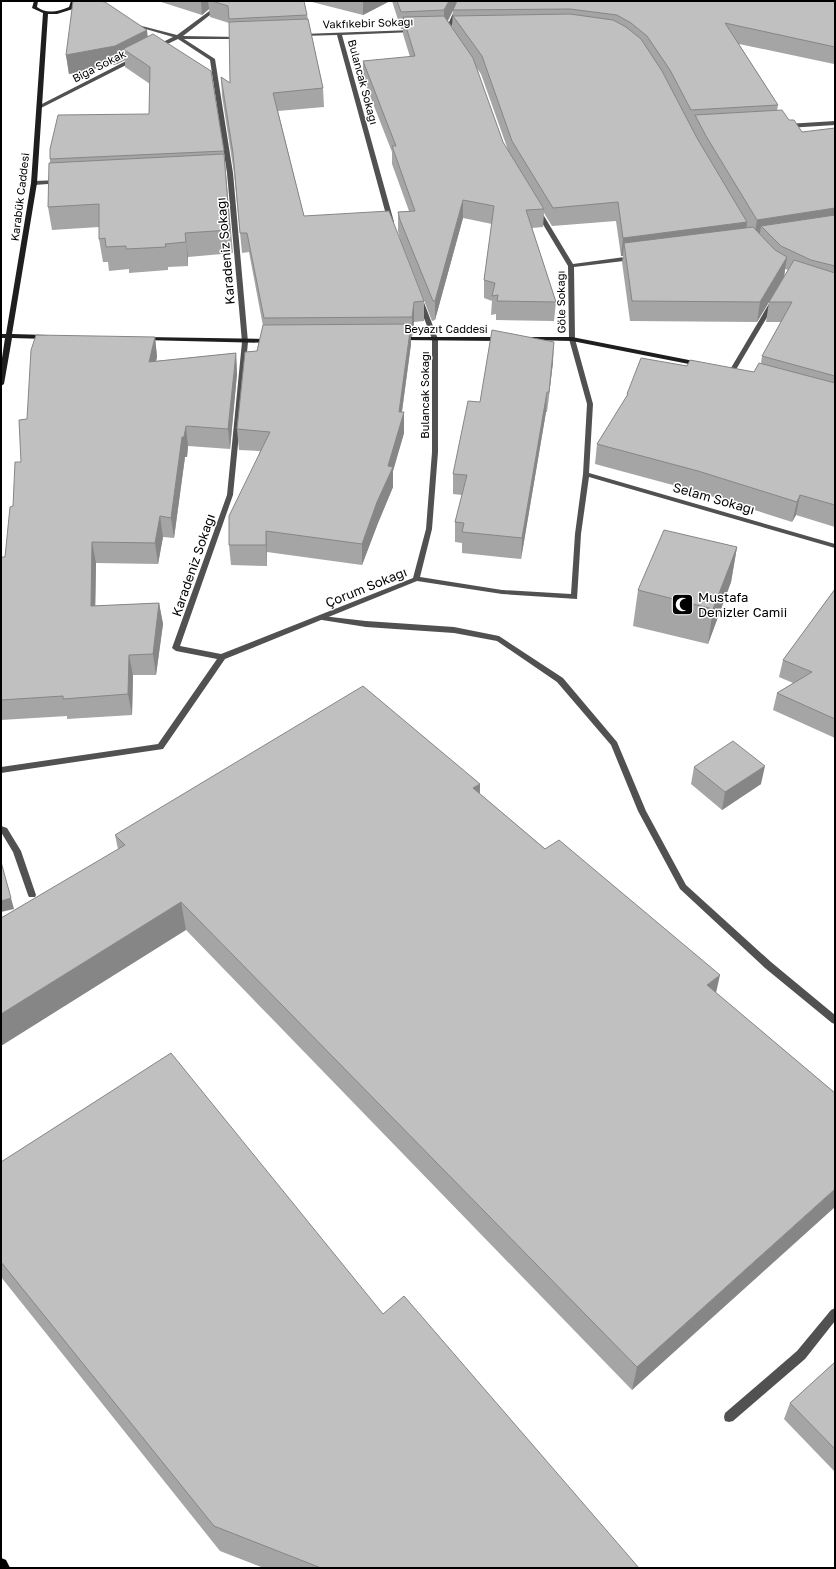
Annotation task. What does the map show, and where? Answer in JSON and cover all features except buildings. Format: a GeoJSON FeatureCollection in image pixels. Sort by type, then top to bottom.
{"type":"FeatureCollection","features":[{"type":"Feature","properties":{"kind":"street"},"geometry":{"type":"LineString","coordinates":[[36,1],[34,7],[38,10],[46,12],[53,13],[65,11],[71,8],[79,10]]}},
{"type":"Feature","properties":{"kind":"street"},"geometry":{"type":"LineString","coordinates":[[71,8],[73,1]]}},
{"type":"Feature","properties":{"kind":"street"},"geometry":{"type":"LineString","coordinates":[[150,51],[178,37],[226,1]]}},
{"type":"Feature","properties":{"kind":"street"},"geometry":{"type":"LineString","coordinates":[[447,31],[456,12],[474,1]]}},
{"type":"Feature","properties":{"kind":"street","name":"Karabük Caddesi"},"geometry":{"type":"LineString","coordinates":[[1,384],[34,183],[46,12]]}},
{"type":"Feature","properties":{"kind":"street"},"geometry":{"type":"LineString","coordinates":[[125,22],[178,37],[214,39],[249,38]]}},
{"type":"Feature","properties":{"kind":"street"},"geometry":{"type":"LineString","coordinates":[[439,31],[454,30]]}},
{"type":"Feature","properties":{"kind":"street","name":"Vakfıkebir Sokağı"},"geometry":{"type":"LineString","coordinates":[[294,36],[416,31]]}},
{"type":"Feature","properties":{"kind":"street"},"geometry":{"type":"LineString","coordinates":[[447,31],[452,37]]}},
{"type":"Feature","properties":{"kind":"street","name":"Bulancak Sokağı"},"geometry":{"type":"LineString","coordinates":[[339,33],[394,232]]}},
{"type":"Feature","properties":{"kind":"street","name":"Karadeniz Sokağı"},"geometry":{"type":"LineString","coordinates":[[178,37],[212,59],[230,173],[245,342],[230,495],[176,648],[222,657]]}},
{"type":"Feature","properties":{"kind":"street","name":"Biga Sokak"},"geometry":{"type":"LineString","coordinates":[[39,107],[136,58]]}},
{"type":"Feature","properties":{"kind":"street"},"geometry":{"type":"LineString","coordinates":[[780,126],[835,123]]}},
{"type":"Feature","properties":{"kind":"street"},"geometry":{"type":"LineString","coordinates":[[223,173],[230,173]]}},
{"type":"Feature","properties":{"kind":"street"},"geometry":{"type":"LineString","coordinates":[[34,183],[65,181]]}},
{"type":"Feature","properties":{"kind":"street","name":"Göle Sokağı"},"geometry":{"type":"LineString","coordinates":[[535,207],[571,266],[572,339],[590,404],[586,474],[578,534],[574,597]]}},
{"type":"Feature","properties":{"kind":"street"},"geometry":{"type":"LineString","coordinates":[[571,266],[642,257]]}},
{"type":"Feature","properties":{"kind":"street"},"geometry":{"type":"LineString","coordinates":[[731,373],[777,294]]}},
{"type":"Feature","properties":{"kind":"street","name":"Bulancak Sokağı"},"geometry":{"type":"LineString","coordinates":[[416,579],[429,529],[435,460],[435,339],[418,296]]}},
{"type":"Feature","properties":{"kind":"street"},"geometry":{"type":"LineString","coordinates":[[1,336],[57,337]]}},
{"type":"Feature","properties":{"kind":"street"},"geometry":{"type":"LineString","coordinates":[[135,339],[245,342],[277,341]]}},
{"type":"Feature","properties":{"kind":"street","name":"Beyazıt Caddesi"},"geometry":{"type":"LineString","coordinates":[[395,339],[511,339]]}},
{"type":"Feature","properties":{"kind":"street"},"geometry":{"type":"LineString","coordinates":[[526,339],[572,339],[708,366]]}},
{"type":"Feature","properties":{"kind":"street"},"geometry":{"type":"LineString","coordinates":[[724,371],[738,375]]}},
{"type":"Feature","properties":{"kind":"street","name":"Selam Sokağı"},"geometry":{"type":"LineString","coordinates":[[586,474],[835,546]]}},
{"type":"Feature","properties":{"kind":"street","name":"Çorum Sokağı"},"geometry":{"type":"LineString","coordinates":[[222,657],[416,579],[502,592],[574,597]]}},
{"type":"Feature","properties":{"kind":"street"},"geometry":{"type":"LineString","coordinates":[[322,618],[366,624],[454,630],[499,638],[560,680],[614,744],[642,811],[684,887],[768,965],[835,1020]]}},
{"type":"Feature","properties":{"kind":"street"},"geometry":{"type":"LineString","coordinates":[[1,770],[160,747],[222,657]]}},
{"type":"Feature","properties":{"kind":"street"},"geometry":{"type":"LineString","coordinates":[[1,829],[4,830],[17,851],[32,895]]}},
{"type":"Feature","properties":{"kind":"street"},"geometry":{"type":"LineString","coordinates":[[728,1418],[800,1355],[835,1313]]}},
{"type":"Feature","properties":{"kind":"place","name":"Mustafa Denizler Camii"},"geometry":{"type":"Point","coordinates":[683,604]}}]}
